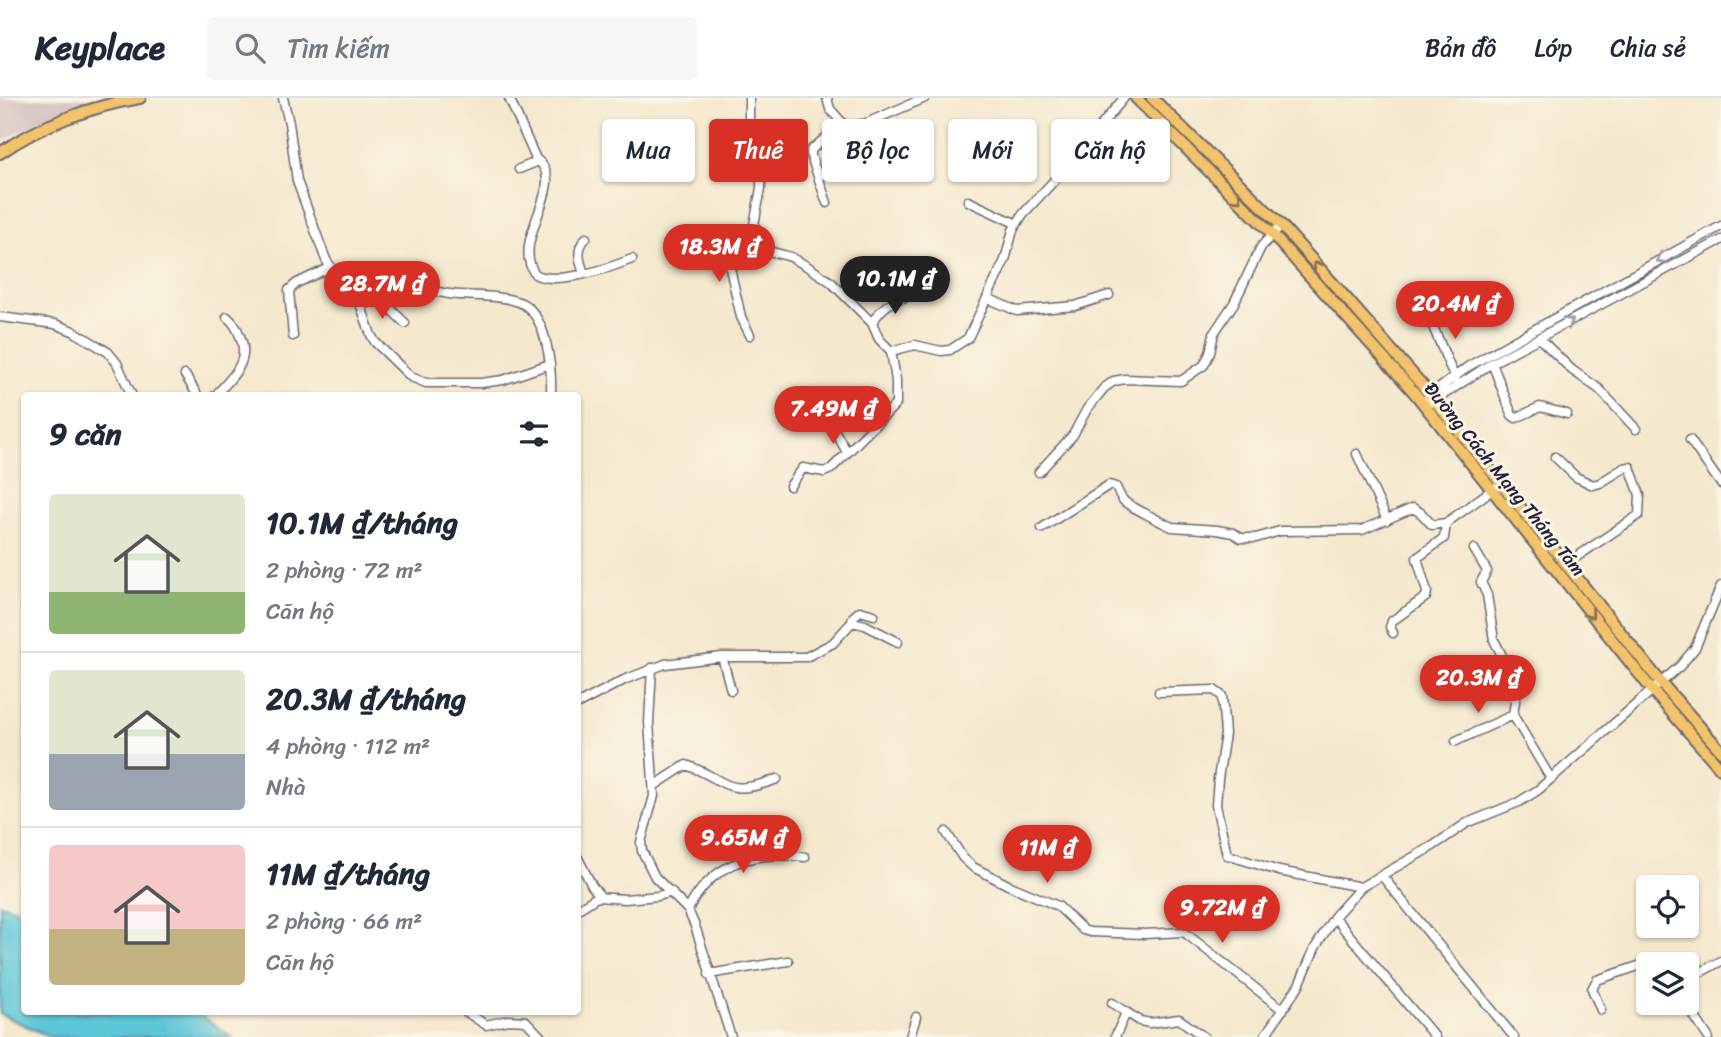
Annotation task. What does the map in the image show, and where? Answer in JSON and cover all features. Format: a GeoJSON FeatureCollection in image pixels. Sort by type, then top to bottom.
{"type":"FeatureCollection","features":[{"type":"Feature","properties":{"kind":"main road"},"geometry":{"type":"LineString","coordinates":[[0,153],[36,131],[106,106],[140,98]]}},
{"type":"Feature","properties":{"kind":"main road","name":"Đường Cách Mạng Tháng Tám"},"geometry":{"type":"LineString","coordinates":[[1136,98],[1272,234],[1428,401],[1501,484],[1566,564],[1721,769]]}},
{"type":"Feature","properties":{"kind":"main road","name":"Đường Cách Mạng Tháng Tám"},"geometry":{"type":"LineString","coordinates":[[1152,98],[1281,225],[1338,289],[1428,401],[1491,491],[1658,688],[1721,751]]}},
{"type":"Feature","properties":{"kind":"main road"},"geometry":{"type":"LineString","coordinates":[[1328,297],[1338,289]]}},
{"type":"Feature","properties":{"kind":"street"},"geometry":{"type":"LineString","coordinates":[[282,98],[289,123],[297,181],[331,267],[361,306],[375,342],[419,381],[481,383],[503,380],[550,363]]}},
{"type":"Feature","properties":{"kind":"street"},"geometry":{"type":"LineString","coordinates":[[509,98],[547,181],[530,238],[528,256],[532,270],[542,278],[550,279],[584,273],[632,258]]}},
{"type":"Feature","properties":{"kind":"street"},"geometry":{"type":"LineString","coordinates":[[749,98],[749,122],[761,174],[753,230],[754,247]]}},
{"type":"Feature","properties":{"kind":"street"},"geometry":{"type":"LineString","coordinates":[[827,98],[830,109],[839,119]]}},
{"type":"Feature","properties":{"kind":"street"},"geometry":{"type":"LineString","coordinates":[[876,119],[925,98]]}},
{"type":"Feature","properties":{"kind":"street"},"geometry":{"type":"LineString","coordinates":[[891,351],[915,345],[941,351],[960,345],[968,338],[1005,260],[1023,214],[1124,98]]}},
{"type":"Feature","properties":{"kind":"street"},"geometry":{"type":"LineString","coordinates":[[822,141],[811,150],[811,156],[827,203]]}},
{"type":"Feature","properties":{"kind":"street"},"geometry":{"type":"LineString","coordinates":[[519,169],[534,163],[536,159]]}},
{"type":"Feature","properties":{"kind":"street"},"geometry":{"type":"LineString","coordinates":[[968,201],[1017,224]]}},
{"type":"Feature","properties":{"kind":"street"},"geometry":{"type":"LineString","coordinates":[[1039,472],[1073,435],[1087,408],[1104,388],[1114,381],[1181,381],[1204,365],[1210,353],[1214,333],[1234,303],[1261,247],[1281,225]]}},
{"type":"Feature","properties":{"kind":"street"},"geometry":{"type":"LineString","coordinates":[[1428,401],[1456,378],[1594,295],[1721,226]]}},
{"type":"Feature","properties":{"kind":"street"},"geometry":{"type":"LineString","coordinates":[[584,273],[579,248],[586,238]]}},
{"type":"Feature","properties":{"kind":"street"},"geometry":{"type":"LineString","coordinates":[[1456,378],[1492,363],[1721,240]]}},
{"type":"Feature","properties":{"kind":"street"},"geometry":{"type":"LineString","coordinates":[[754,247],[791,257],[831,282],[872,323],[879,339],[891,351],[896,380],[896,404],[827,471],[803,468],[790,486]]}},
{"type":"Feature","properties":{"kind":"street"},"geometry":{"type":"LineString","coordinates":[[750,335],[741,317],[730,268],[754,247]]}},
{"type":"Feature","properties":{"kind":"street"},"geometry":{"type":"LineString","coordinates":[[293,336],[289,290],[297,283],[331,267]]}},
{"type":"Feature","properties":{"kind":"street"},"geometry":{"type":"LineString","coordinates":[[361,306],[379,298],[401,281],[448,294],[484,296],[520,303],[532,312],[542,331],[550,363],[551,392]]}},
{"type":"Feature","properties":{"kind":"street"},"geometry":{"type":"LineString","coordinates":[[988,298],[1017,311],[1075,306],[1109,295]]}},
{"type":"Feature","properties":{"kind":"street"},"geometry":{"type":"LineString","coordinates":[[1594,295],[1600,306]]}},
{"type":"Feature","properties":{"kind":"street"},"geometry":{"type":"LineString","coordinates":[[872,323],[882,308],[910,296]]}},
{"type":"Feature","properties":{"kind":"street"},"geometry":{"type":"LineString","coordinates":[[379,298],[405,323]]}},
{"type":"Feature","properties":{"kind":"street"},"geometry":{"type":"LineString","coordinates":[[1426,310],[1456,378]]}},
{"type":"Feature","properties":{"kind":"street"},"geometry":{"type":"LineString","coordinates":[[0,317],[55,324],[73,331],[108,352],[117,362],[130,392]]}},
{"type":"Feature","properties":{"kind":"street"},"geometry":{"type":"LineString","coordinates":[[218,392],[241,365],[245,355],[236,326],[227,317]]}},
{"type":"Feature","properties":{"kind":"street"},"geometry":{"type":"LineString","coordinates":[[1539,338],[1572,370],[1599,389],[1636,429]]}},
{"type":"Feature","properties":{"kind":"street"},"geometry":{"type":"LineString","coordinates":[[1492,363],[1512,415],[1516,418],[1540,407],[1567,414]]}},
{"type":"Feature","properties":{"kind":"street"},"geometry":{"type":"LineString","coordinates":[[185,375],[196,392]]}},
{"type":"Feature","properties":{"kind":"street"},"geometry":{"type":"LineString","coordinates":[[825,420],[833,428],[847,453]]}},
{"type":"Feature","properties":{"kind":"street"},"geometry":{"type":"LineString","coordinates":[[1690,440],[1721,484]]}},
{"type":"Feature","properties":{"kind":"street"},"geometry":{"type":"LineString","coordinates":[[1357,454],[1387,520]]}},
{"type":"Feature","properties":{"kind":"street"},"geometry":{"type":"LineString","coordinates":[[1555,457],[1579,479],[1593,485],[1630,467],[1640,495],[1639,515],[1566,564]]}},
{"type":"Feature","properties":{"kind":"street"},"geometry":{"type":"LineString","coordinates":[[1042,528],[1109,485],[1116,487],[1124,502],[1165,524],[1217,530],[1233,533],[1241,538],[1255,538],[1280,531],[1362,530],[1413,508],[1432,524],[1446,523],[1501,484]]}},
{"type":"Feature","properties":{"kind":"street"},"geometry":{"type":"LineString","coordinates":[[1393,633],[1390,627],[1392,621],[1426,597],[1417,558],[1444,538],[1446,523]]}},
{"type":"Feature","properties":{"kind":"street"},"geometry":{"type":"LineString","coordinates":[[1474,549],[1486,571],[1481,582],[1487,595],[1494,640],[1514,679],[1516,695],[1513,715],[1551,779]]}},
{"type":"Feature","properties":{"kind":"street"},"geometry":{"type":"LineString","coordinates":[[1264,1037],[1300,985],[1315,948],[1334,916],[1361,887],[1468,823],[1518,802],[1551,779],[1658,688],[1695,648],[1721,586]]}},
{"type":"Feature","properties":{"kind":"street"},"geometry":{"type":"LineString","coordinates":[[581,702],[652,667],[680,661],[722,657],[806,657],[833,643],[860,611],[874,615]]}},
{"type":"Feature","properties":{"kind":"street"},"geometry":{"type":"LineString","coordinates":[[852,622],[865,625],[898,642]]}},
{"type":"Feature","properties":{"kind":"street"},"geometry":{"type":"LineString","coordinates":[[722,657],[731,690]]}},
{"type":"Feature","properties":{"kind":"street"},"geometry":{"type":"LineString","coordinates":[[652,667],[649,722],[654,786],[653,802],[641,842],[642,851],[655,877],[688,910],[702,944],[709,974],[731,1037]]}},
{"type":"Feature","properties":{"kind":"street"},"geometry":{"type":"LineString","coordinates":[[1159,692],[1214,691],[1222,696],[1225,734],[1217,779],[1216,805],[1227,855],[1279,871],[1361,887]]}},
{"type":"Feature","properties":{"kind":"street"},"geometry":{"type":"LineString","coordinates":[[1456,741],[1513,715]]}},
{"type":"Feature","properties":{"kind":"street"},"geometry":{"type":"LineString","coordinates":[[654,786],[686,765],[731,788],[757,786],[777,779]]}},
{"type":"Feature","properties":{"kind":"street"},"geometry":{"type":"LineString","coordinates":[[946,832],[963,858],[974,867],[1058,906],[1083,930],[1146,934],[1184,932],[1283,1010]]}},
{"type":"Feature","properties":{"kind":"street"},"geometry":{"type":"LineString","coordinates":[[688,910],[705,884],[735,863],[759,855],[805,856]]}},
{"type":"Feature","properties":{"kind":"street"},"geometry":{"type":"LineString","coordinates":[[581,864],[601,897]]}},
{"type":"Feature","properties":{"kind":"street"},"geometry":{"type":"LineString","coordinates":[[1382,876],[1512,1036]]}},
{"type":"Feature","properties":{"kind":"street"},"geometry":{"type":"LineString","coordinates":[[581,907],[593,898],[658,896],[672,892]]}},
{"type":"Feature","properties":{"kind":"street"},"geometry":{"type":"LineString","coordinates":[[1334,916],[1435,1037]]}},
{"type":"Feature","properties":{"kind":"street"},"geometry":{"type":"LineString","coordinates":[[709,974],[788,961]]}},
{"type":"Feature","properties":{"kind":"street"},"geometry":{"type":"LineString","coordinates":[[1699,972],[1721,961]]}},
{"type":"Feature","properties":{"kind":"street"},"geometry":{"type":"LineString","coordinates":[[1601,1010],[1592,989],[1597,980],[1636,967]]}},
{"type":"Feature","properties":{"kind":"street"},"geometry":{"type":"LineString","coordinates":[[1112,1003],[1140,1021],[1150,1023],[1179,1019],[1204,1037]]}},
{"type":"Feature","properties":{"kind":"street"},"geometry":{"type":"LineString","coordinates":[[1115,1037],[1126,1013]]}},
{"type":"Feature","properties":{"kind":"street"},"geometry":{"type":"LineString","coordinates":[[471,1015],[486,1025],[508,1020],[526,1021],[541,1037]]}},
{"type":"Feature","properties":{"kind":"street"},"geometry":{"type":"LineString","coordinates":[[1694,1015],[1708,1037]]}},
{"type":"Feature","properties":{"kind":"street"},"geometry":{"type":"LineString","coordinates":[[910,1037],[916,1017]]}},
{"type":"Feature","properties":{"kind":"shaded area"},"geometry":{"type":"Polygon","coordinates":[[[0,98],[102,98],[24,129],[0,143],[0,98]]]}},
{"type":"Feature","properties":{"kind":"water"},"geometry":{"type":"Polygon","coordinates":[[[0,904],[21,910],[21,1015],[200,1015],[232,1037],[50,1037],[0,1014],[0,904]]]}}]}
